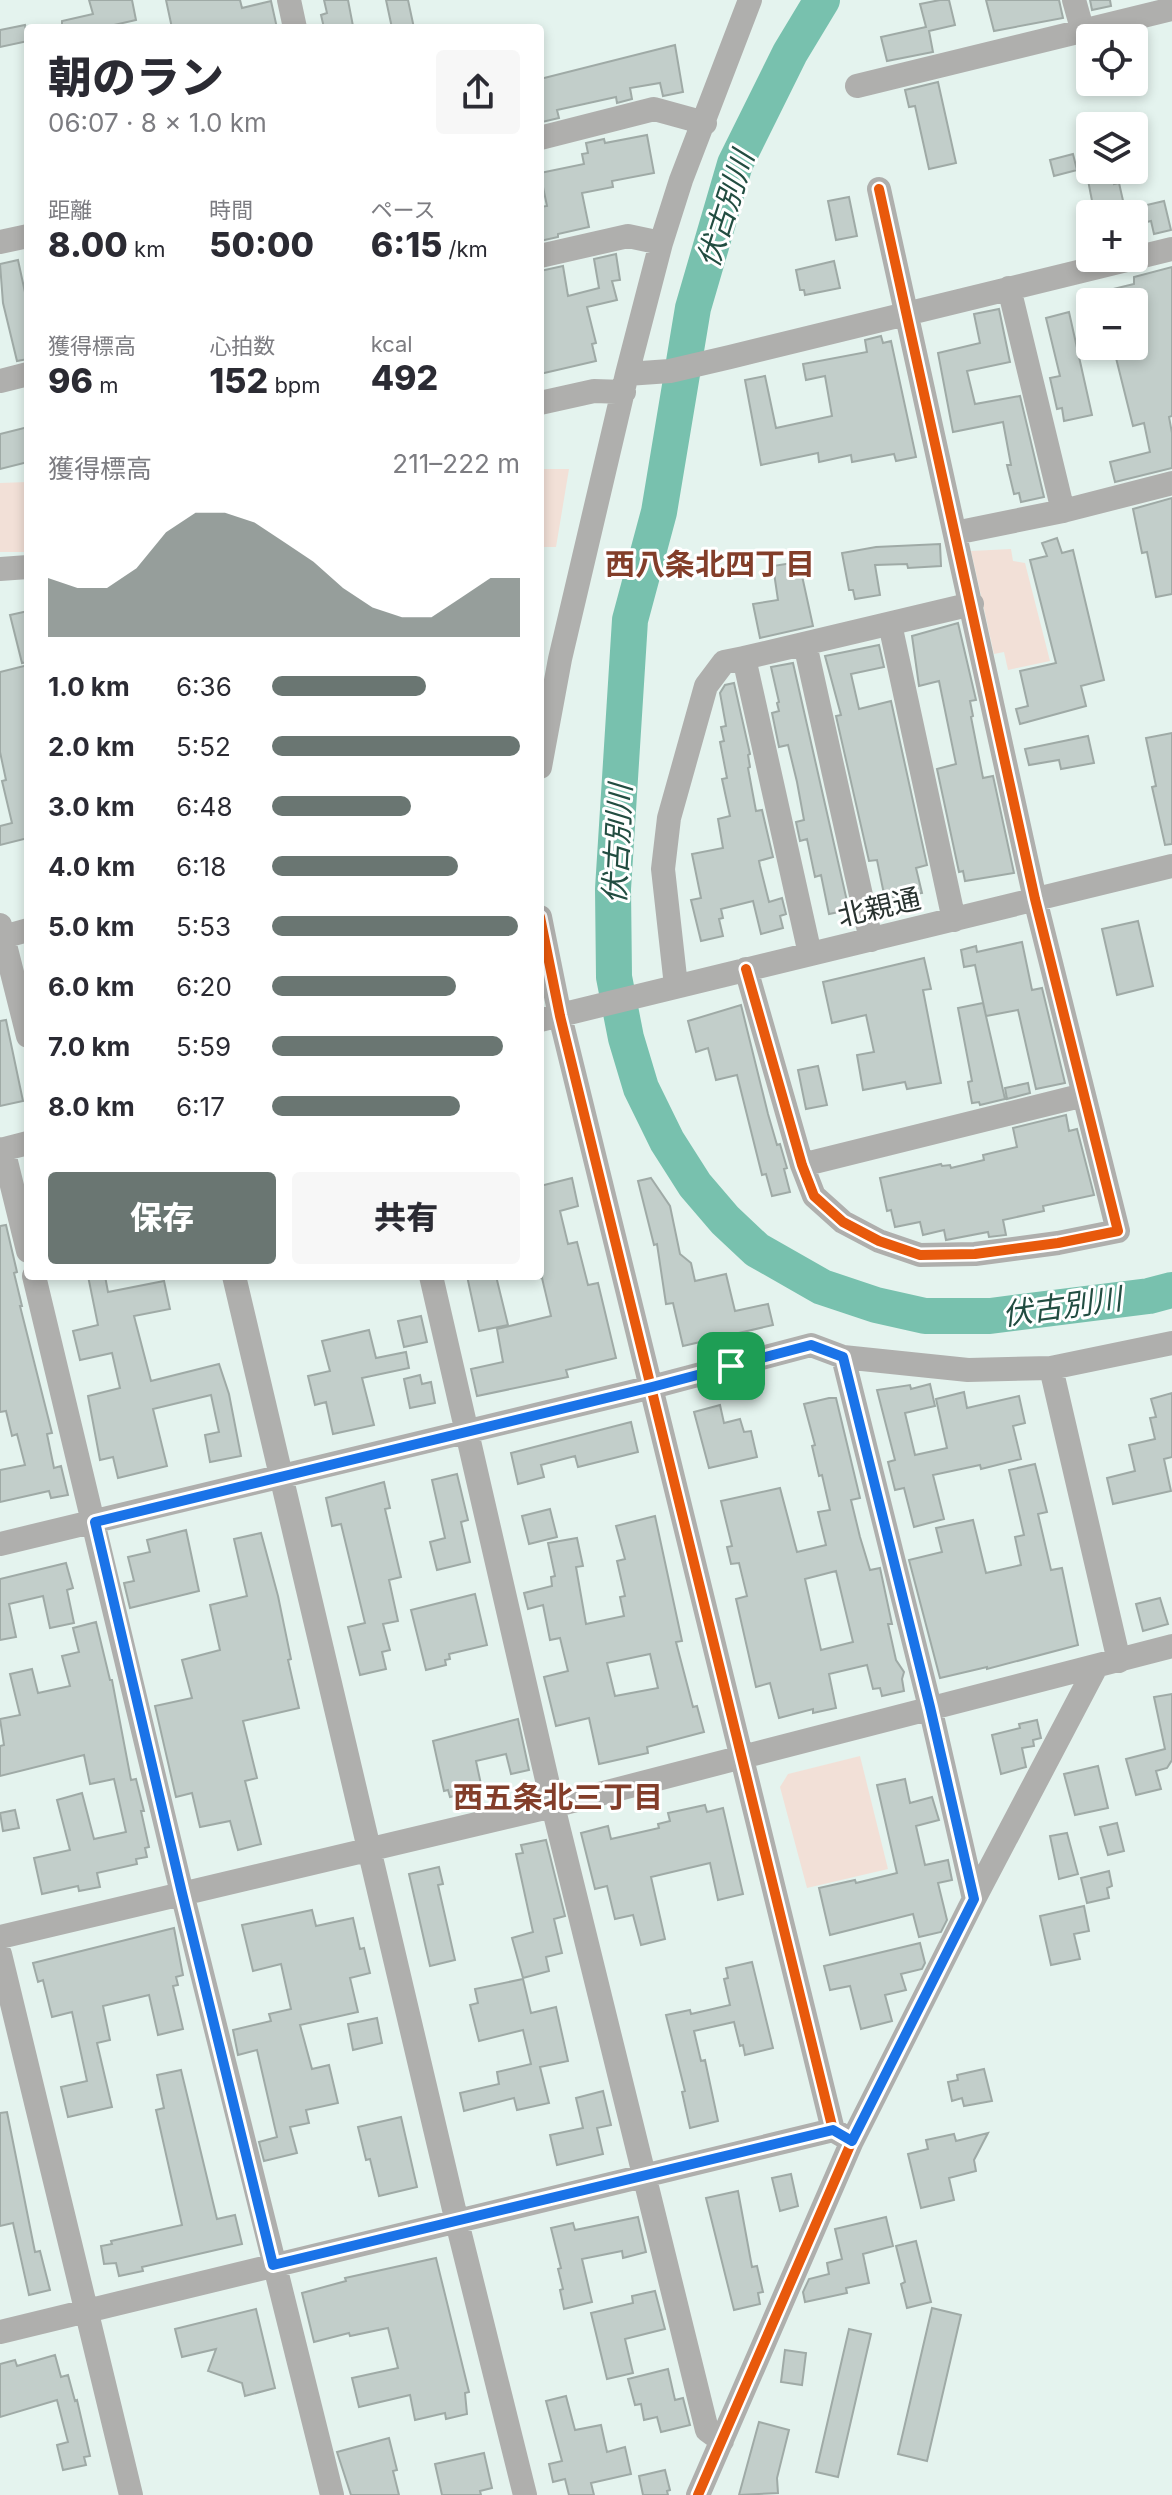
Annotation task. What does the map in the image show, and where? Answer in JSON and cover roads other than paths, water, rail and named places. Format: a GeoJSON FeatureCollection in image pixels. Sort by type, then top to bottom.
{"type":"FeatureCollection","features":[{"type":"Feature","properties":{"kind":"street"},"geometry":{"type":"LineString","coordinates":[[289,0],[294,24]]}},
{"type":"Feature","properties":{"kind":"street"},"geometry":{"type":"LineString","coordinates":[[544,723],[550,658],[661,243],[681,180],[750,0]]}},
{"type":"Feature","properties":{"kind":"street"},"geometry":{"type":"LineString","coordinates":[[1074,0],[1081,24]]}},
{"type":"Feature","properties":{"kind":"street"},"geometry":{"type":"LineString","coordinates":[[1114,24],[1172,9]]}},
{"type":"Feature","properties":{"kind":"street"},"geometry":{"type":"LineString","coordinates":[[857,86],[1076,34]]}},
{"type":"Feature","properties":{"kind":"street"},"geometry":{"type":"LineString","coordinates":[[544,137],[654,109],[705,123]]}},
{"type":"Feature","properties":{"kind":"street"},"geometry":{"type":"LineString","coordinates":[[746,969],[802,1165],[814,1196],[843,1222],[879,1241],[920,1255],[975,1254],[1118,1231],[1035,899],[879,189]]}},
{"type":"Feature","properties":{"kind":"street"},"geometry":{"type":"LineString","coordinates":[[544,255],[628,236],[661,243]]}},
{"type":"Feature","properties":{"kind":"street"},"geometry":{"type":"LineString","coordinates":[[0,242],[24,240]]}},
{"type":"Feature","properties":{"kind":"street"},"geometry":{"type":"LineString","coordinates":[[544,402],[1172,249]]}},
{"type":"Feature","properties":{"kind":"street"},"geometry":{"type":"LineString","coordinates":[[1009,288],[1063,511]]}},
{"type":"Feature","properties":{"kind":"street"},"geometry":{"type":"LineString","coordinates":[[0,381],[24,375]]}},
{"type":"Feature","properties":{"kind":"street"},"geometry":{"type":"LineString","coordinates":[[955,533],[1063,511],[1172,483]]}},
{"type":"Feature","properties":{"kind":"street"},"geometry":{"type":"LineString","coordinates":[[0,569],[24,567]]}},
{"type":"Feature","properties":{"kind":"street"},"geometry":{"type":"LineString","coordinates":[[676,986],[663,869],[669,818],[706,686],[724,662],[972,604]]}},
{"type":"Feature","properties":{"kind":"street"},"geometry":{"type":"LineString","coordinates":[[890,624],[954,920]]}},
{"type":"Feature","properties":{"kind":"street"},"geometry":{"type":"LineString","coordinates":[[805,644],[871,940]]}},
{"type":"Feature","properties":{"kind":"street"},"geometry":{"type":"LineString","coordinates":[[744,658],[810,954]]}},
{"type":"Feature","properties":{"kind":"street","name":"北親通"},"geometry":{"type":"LineString","coordinates":[[550,1018],[1172,866]]}},
{"type":"Feature","properties":{"kind":"street"},"geometry":{"type":"LineString","coordinates":[[24,930],[1,931],[24,1020]]}},
{"type":"Feature","properties":{"kind":"street"},"geometry":{"type":"LineString","coordinates":[[544,957],[550,1018],[652,1387],[743,1759],[842,2136]]}},
{"type":"Feature","properties":{"kind":"street"},"geometry":{"type":"LineString","coordinates":[[802,1165],[1084,1095]]}},
{"type":"Feature","properties":{"kind":"street"},"geometry":{"type":"LineString","coordinates":[[24,1144],[1,1150],[24,1236]]}},
{"type":"Feature","properties":{"kind":"street"},"geometry":{"type":"LineString","coordinates":[[35,1280],[182,1893],[332,2495]]}},
{"type":"Feature","properties":{"kind":"street"},"geometry":{"type":"LineString","coordinates":[[235,1280],[368,1850],[525,2495]]}},
{"type":"Feature","properties":{"kind":"street"},"geometry":{"type":"LineString","coordinates":[[432,1280],[553,1806],[707,2430],[722,2441]]}},
{"type":"Feature","properties":{"kind":"street"},"geometry":{"type":"LineString","coordinates":[[0,1544],[652,1387],[811,1345],[843,1357],[968,1370],[1051,1368],[1172,1343]]}},
{"type":"Feature","properties":{"kind":"street"},"geometry":{"type":"LineString","coordinates":[[843,1357],[974,1899]]}},
{"type":"Feature","properties":{"kind":"street"},"geometry":{"type":"LineString","coordinates":[[698,2495],[842,2136],[1108,1664],[1051,1368]]}},
{"type":"Feature","properties":{"kind":"street"},"geometry":{"type":"LineString","coordinates":[[0,1937],[743,1759],[930,1707],[1172,1646]]}},
{"type":"Feature","properties":{"kind":"street"},"geometry":{"type":"LineString","coordinates":[[0,1954],[131,2495]]}},
{"type":"Feature","properties":{"kind":"street"},"geometry":{"type":"LineString","coordinates":[[0,2332],[645,2175],[842,2136]]}},
{"type":"Feature","properties":{"kind":"waterway","name":"伏古別川"},"geometry":{"type":"LineString","coordinates":[[822,0],[790,53],[735,164],[693,308],[659,512],[630,620],[613,889],[614,977],[626,1038],[641,1088],[667,1141],[695,1185],[725,1220],[757,1250],[822,1287],[876,1305],[925,1316],[990,1316],[1149,1296],[1172,1290]]}},
{"type":"Feature","properties":{"kind":"district","name":"西八条北四丁目"},"geometry":{"type":"Point","coordinates":[710,564]}},
{"type":"Feature","properties":{"kind":"district","name":"西五条北三丁目"},"geometry":{"type":"Point","coordinates":[558,1797]}}]}
